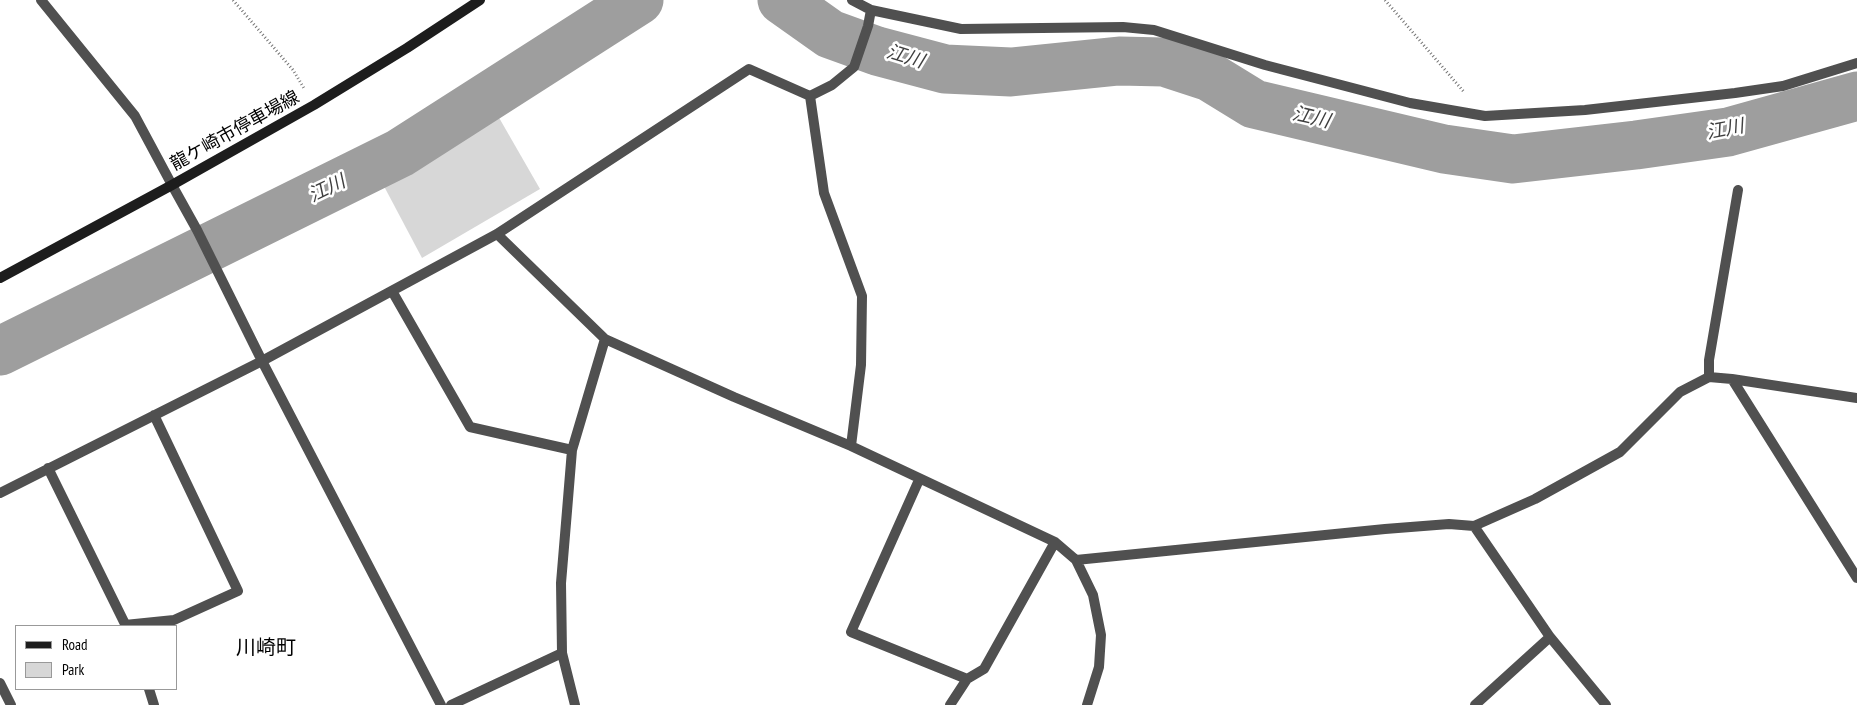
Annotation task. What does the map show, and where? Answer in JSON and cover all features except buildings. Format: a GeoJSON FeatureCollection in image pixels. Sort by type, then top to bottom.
{"type":"FeatureCollection","features":[{"type":"Feature","properties":{"kind":"main road","name":"龍ケ崎市停車場線"},"geometry":{"type":"LineString","coordinates":[[0,278],[172,185],[314,105],[407,48],[480,0]]}},
{"type":"Feature","properties":{"kind":"street"},"geometry":{"type":"LineString","coordinates":[[41,0],[135,116],[197,230],[262,360],[441,705]]}},
{"type":"Feature","properties":{"kind":"street"},"geometry":{"type":"LineString","coordinates":[[852,0],[870,14],[962,29],[1122,27],[1154,30],[1265,65],[1410,103],[1485,116],[1585,110],[1735,93],[1783,86],[1857,63]]}},
{"type":"Feature","properties":{"kind":"street"},"geometry":{"type":"LineString","coordinates":[[810,96],[832,85],[854,67],[870,14]]}},
{"type":"Feature","properties":{"kind":"street"},"geometry":{"type":"LineString","coordinates":[[0,492],[262,360],[497,234],[749,69],[810,96]]}},
{"type":"Feature","properties":{"kind":"street"},"geometry":{"type":"LineString","coordinates":[[810,96],[824,193],[862,296],[861,365],[851,446]]}},
{"type":"Feature","properties":{"kind":"street"},"geometry":{"type":"LineString","coordinates":[[1709,377],[1709,360],[1738,190]]}},
{"type":"Feature","properties":{"kind":"street"},"geometry":{"type":"LineString","coordinates":[[497,234],[605,339],[734,397],[851,446],[919,480],[1054,542],[1076,560],[1093,595],[1101,635],[1099,666],[1087,705]]}},
{"type":"Feature","properties":{"kind":"street"},"geometry":{"type":"LineString","coordinates":[[392,291],[470,427],[572,450]]}},
{"type":"Feature","properties":{"kind":"street"},"geometry":{"type":"LineString","coordinates":[[576,705],[562,654],[561,583],[572,450],[605,339]]}},
{"type":"Feature","properties":{"kind":"street"},"geometry":{"type":"LineString","coordinates":[[1076,560],[1385,529],[1449,524],[1474,526],[1535,499],[1620,452],[1680,392],[1709,377],[1857,398]]}},
{"type":"Feature","properties":{"kind":"street"},"geometry":{"type":"LineString","coordinates":[[1732,379],[1857,578]]}},
{"type":"Feature","properties":{"kind":"street"},"geometry":{"type":"LineString","coordinates":[[134,625],[174,620],[238,591],[154,415]]}},
{"type":"Feature","properties":{"kind":"street"},"geometry":{"type":"LineString","coordinates":[[48,468],[126,625]]}},
{"type":"Feature","properties":{"kind":"street"},"geometry":{"type":"LineString","coordinates":[[919,480],[851,632],[967,679]]}},
{"type":"Feature","properties":{"kind":"street"},"geometry":{"type":"LineString","coordinates":[[1474,526],[1550,637],[1606,705]]}},
{"type":"Feature","properties":{"kind":"street"},"geometry":{"type":"LineString","coordinates":[[950,705],[967,679],[984,669],[1054,542]]}},
{"type":"Feature","properties":{"kind":"street"},"geometry":{"type":"LineString","coordinates":[[1475,705],[1550,637]]}},
{"type":"Feature","properties":{"kind":"street"},"geometry":{"type":"LineString","coordinates":[[451,705],[562,654]]}},
{"type":"Feature","properties":{"kind":"street"},"geometry":{"type":"LineString","coordinates":[[0,682],[11,705]]}},
{"type":"Feature","properties":{"kind":"street"},"geometry":{"type":"LineString","coordinates":[[148,690],[154,705]]}},
{"type":"Feature","properties":{"kind":"path"},"geometry":{"type":"LineString","coordinates":[[233,0],[293,70],[314,105]]}},
{"type":"Feature","properties":{"kind":"path"},"geometry":{"type":"LineString","coordinates":[[1385,0],[1485,116]]}},
{"type":"Feature","properties":{"kind":"green space"},"geometry":{"type":"Polygon","coordinates":[[[490,102],[540,189],[422,258],[377,173],[490,102]]]}},
{"type":"Feature","properties":{"kind":"waterway","name":"江川"},"geometry":{"type":"LineString","coordinates":[[0,351],[400,153],[639,0]]}},
{"type":"Feature","properties":{"kind":"waterway","name":"江川"},"geometry":{"type":"LineString","coordinates":[[782,0],[830,34],[877,51],[945,69],[1011,72],[1119,61],[1164,62],[1210,77],[1254,104],[1444,149],[1513,159],[1728,132],[1857,96]]}},
{"type":"Feature","properties":{"kind":"district","name":"川崎町"},"geometry":{"type":"Point","coordinates":[266,648]}}]}
